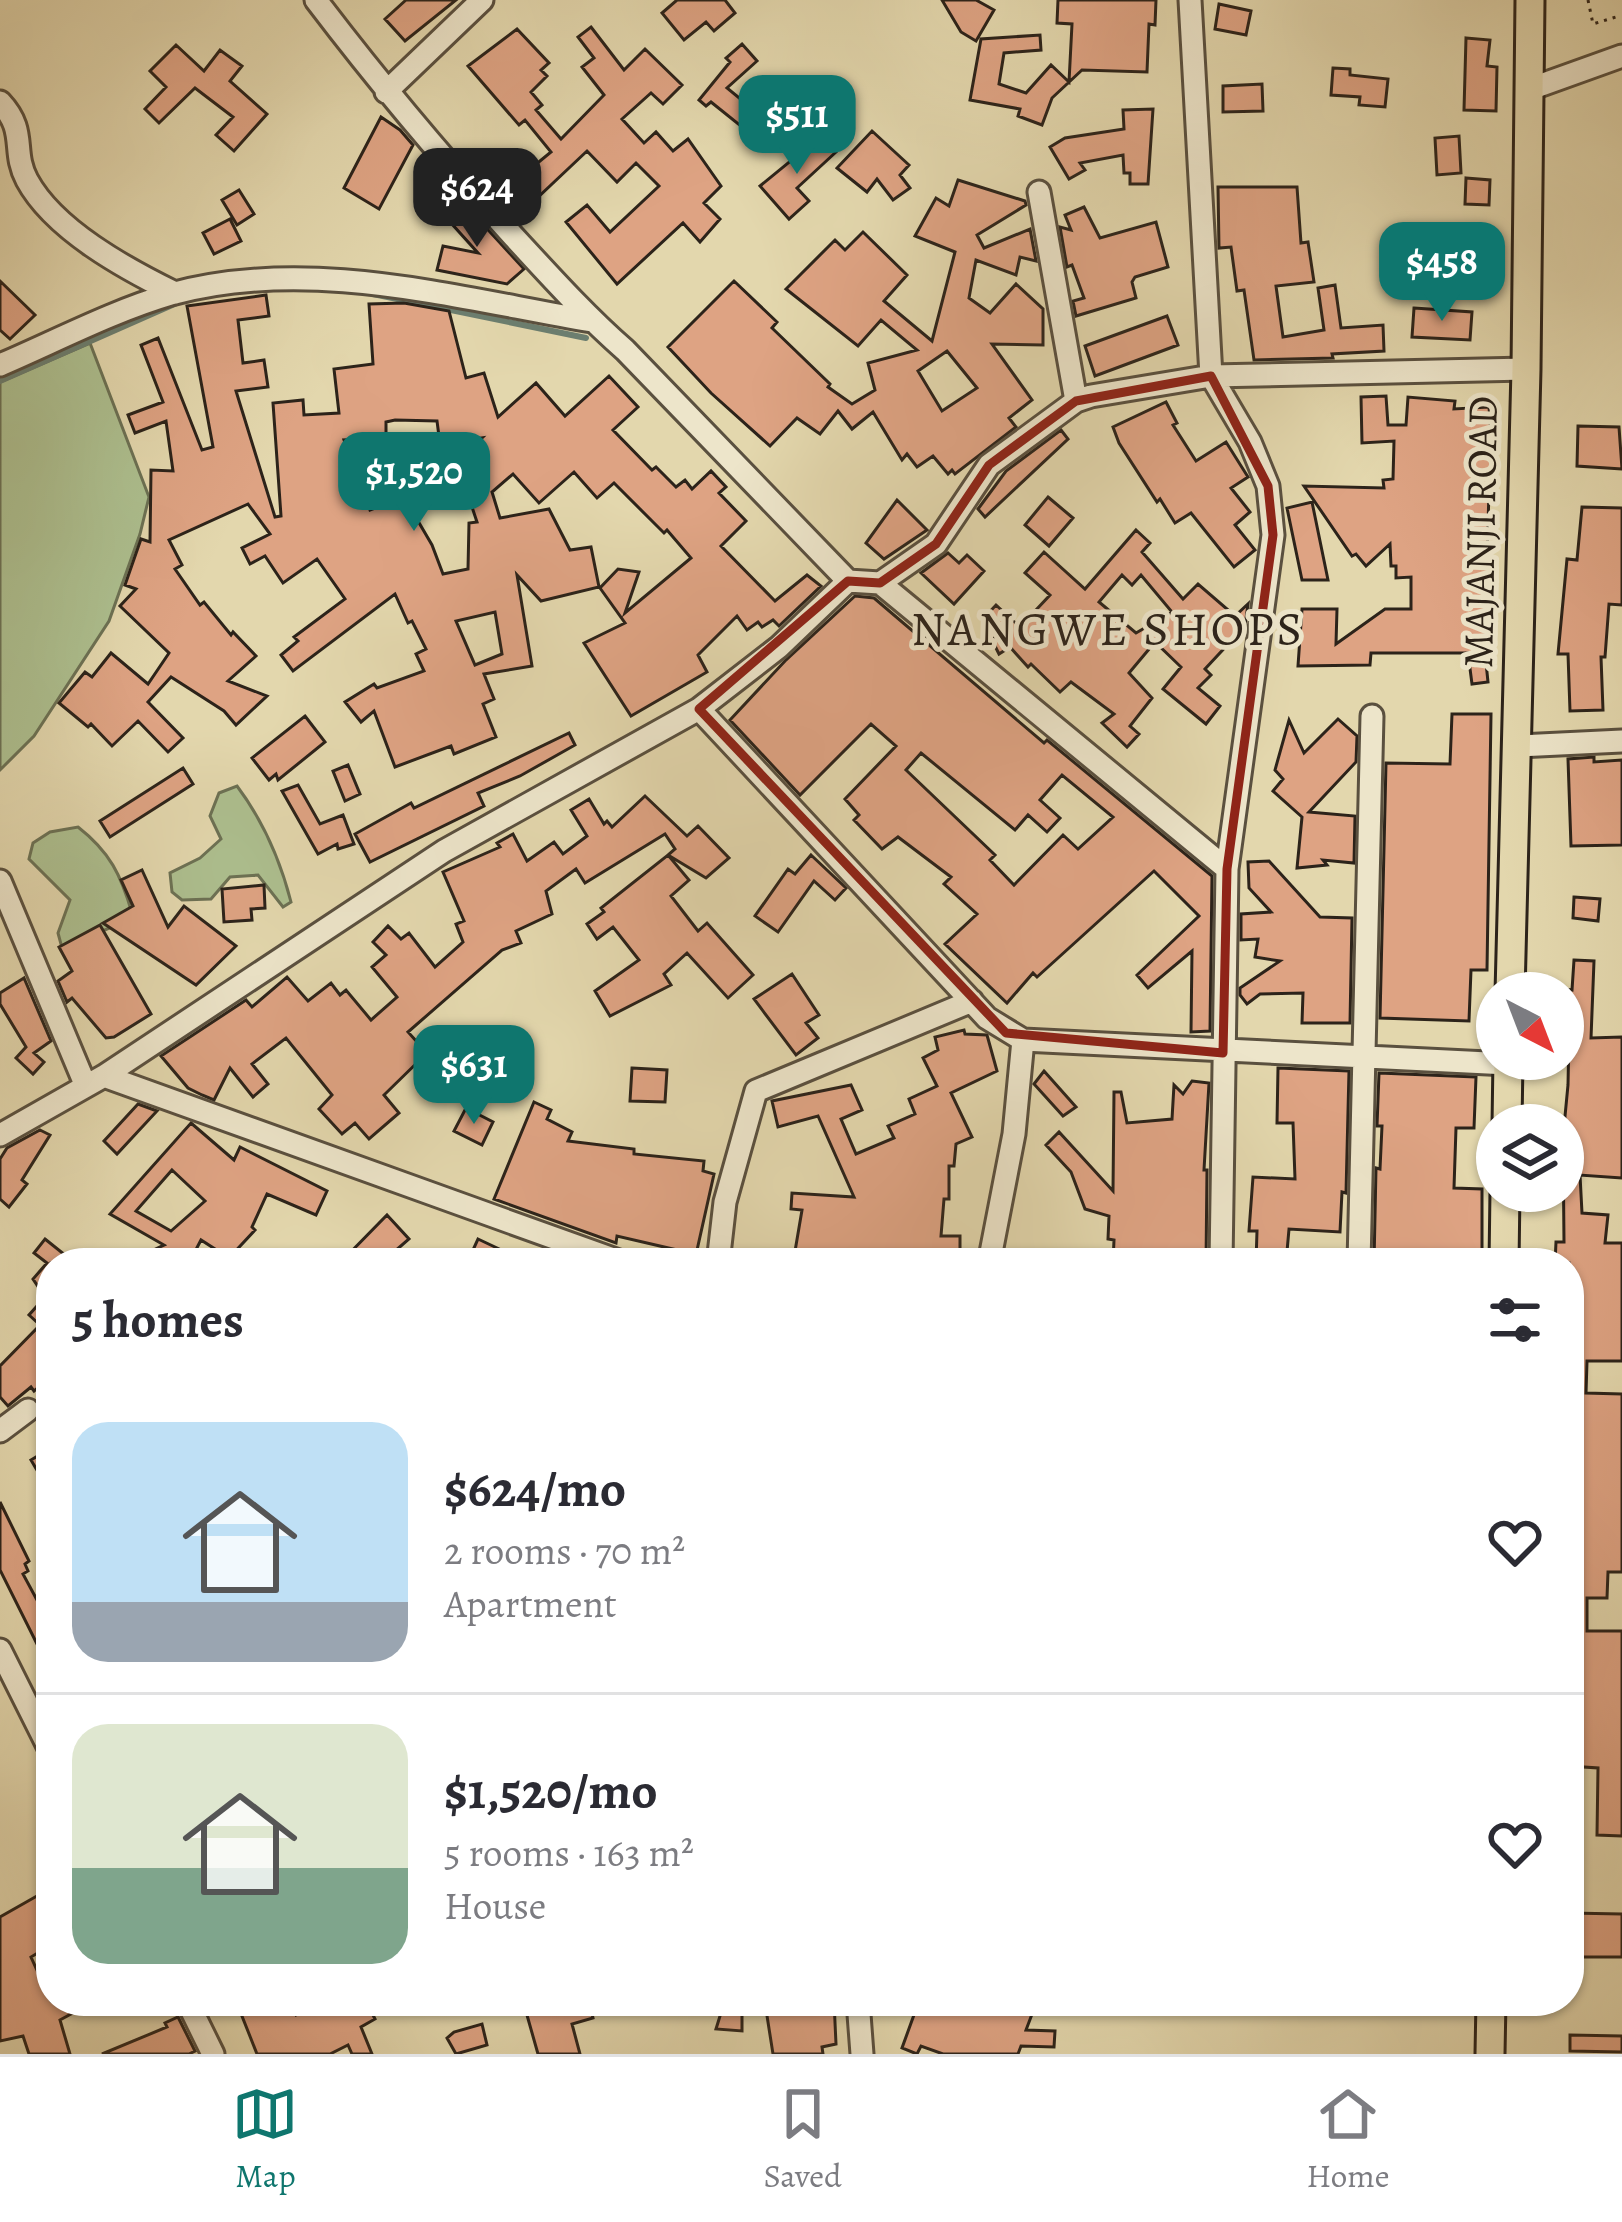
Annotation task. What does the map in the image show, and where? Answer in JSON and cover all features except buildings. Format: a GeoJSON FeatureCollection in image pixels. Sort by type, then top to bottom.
{"type":"FeatureCollection","features":[{"type":"Feature","properties":{"kind":"main road","name":"MAJANJI ROAD"},"geometry":{"type":"LineString","coordinates":[[1511,972],[1526,369],[1529,0]]}},
{"type":"Feature","properties":{"kind":"main road"},"geometry":{"type":"LineString","coordinates":[[1504,1248],[1505,1212]]}},
{"type":"Feature","properties":{"kind":"main road"},"geometry":{"type":"LineString","coordinates":[[1490,2054],[1491,2016]]}},
{"type":"Feature","properties":{"kind":"street"},"geometry":{"type":"LineString","coordinates":[[316,0],[386,92],[592,321],[626,350],[848,581],[880,583],[1227,869]]}},
{"type":"Feature","properties":{"kind":"street"},"geometry":{"type":"LineString","coordinates":[[386,92],[482,0]]}},
{"type":"Feature","properties":{"kind":"street"},"geometry":{"type":"LineString","coordinates":[[1190,0],[1211,376],[1250,442],[1268,486],[1273,535],[1227,869],[1221,1248]]}},
{"type":"Feature","properties":{"kind":"street"},"geometry":{"type":"LineString","coordinates":[[1530,89],[1622,56]]}},
{"type":"Feature","properties":{"kind":"street"},"geometry":{"type":"LineString","coordinates":[[0,102],[16,120],[26,178],[56,213],[116,264],[175,293]]}},
{"type":"Feature","properties":{"kind":"street"},"geometry":{"type":"LineString","coordinates":[[1039,192],[1076,401]]}},
{"type":"Feature","properties":{"kind":"street"},"geometry":{"type":"LineString","coordinates":[[0,365],[175,293],[251,280],[326,277],[592,321]]}},
{"type":"Feature","properties":{"kind":"street"},"geometry":{"type":"LineString","coordinates":[[880,583],[936,544],[989,465],[1076,401],[1211,376],[1526,369]]}},
{"type":"Feature","properties":{"kind":"street"},"geometry":{"type":"LineString","coordinates":[[0,1136],[95,1080],[444,851],[699,709],[779,647],[848,581]]}},
{"type":"Feature","properties":{"kind":"street"},"geometry":{"type":"LineString","coordinates":[[699,709],[1006,1033],[1023,1040],[1223,1053],[1476,1060]]}},
{"type":"Feature","properties":{"kind":"street"},"geometry":{"type":"LineString","coordinates":[[1359,1248],[1372,716]]}},
{"type":"Feature","properties":{"kind":"street"},"geometry":{"type":"LineString","coordinates":[[1517,746],[1622,740]]}},
{"type":"Feature","properties":{"kind":"street"},"geometry":{"type":"LineString","coordinates":[[0,881],[95,1080],[581,1248]]}},
{"type":"Feature","properties":{"kind":"street"},"geometry":{"type":"LineString","coordinates":[[720,1248],[725,1202],[756,1090],[972,1001]]}},
{"type":"Feature","properties":{"kind":"street"},"geometry":{"type":"LineString","coordinates":[[992,1248],[1014,1134],[1023,1040]]}},
{"type":"Feature","properties":{"kind":"street"},"geometry":{"type":"LineString","coordinates":[[0,1431],[28,1410]]}},
{"type":"Feature","properties":{"kind":"street"},"geometry":{"type":"LineString","coordinates":[[0,1650],[36,1722]]}},
{"type":"Feature","properties":{"kind":"street"},"geometry":{"type":"LineString","coordinates":[[194,2016],[213,2054]]}},
{"type":"Feature","properties":{"kind":"street"},"geometry":{"type":"LineString","coordinates":[[859,2016],[862,2054]]}},
{"type":"Feature","properties":{"kind":"path"},"geometry":{"type":"LineString","coordinates":[[1588,0],[1593,24],[1616,16]]}},
{"type":"Feature","properties":{"kind":"highlighted area"},"geometry":{"type":"Polygon","coordinates":[[[1211,376],[1268,486],[1273,535],[1227,869],[1223,1053],[1006,1033],[699,709],[848,581],[880,583],[936,544],[989,465],[1076,401],[1211,376]]]}},
{"type":"Feature","properties":{"kind":"green space"},"geometry":{"type":"Polygon","coordinates":[[[90,343],[149,497],[109,621],[34,736],[0,770],[0,382],[90,343]]]}},
{"type":"Feature","properties":{"kind":"green space"},"geometry":{"type":"Polygon","coordinates":[[[237,786],[276,856],[291,902],[283,907],[258,875],[230,877],[211,899],[182,900],[172,892],[170,873],[200,858],[221,839],[210,816],[219,793],[237,786]]]}},
{"type":"Feature","properties":{"kind":"green space"},"geometry":{"type":"Polygon","coordinates":[[[78,827],[113,865],[132,913],[124,922],[62,948],[58,933],[70,900],[29,859],[33,843],[50,832],[78,827]]]}},
{"type":"Feature","properties":{"kind":"waterway"},"geometry":{"type":"LineString","coordinates":[[373,294],[586,338]]}},
{"type":"Feature","properties":{"kind":"waterway"},"geometry":{"type":"LineString","coordinates":[[0,381],[179,302]]}},
{"type":"Feature","properties":{"kind":"district","name":"NANGWE SHOPS"},"geometry":{"type":"Point","coordinates":[1108,629]}}]}
